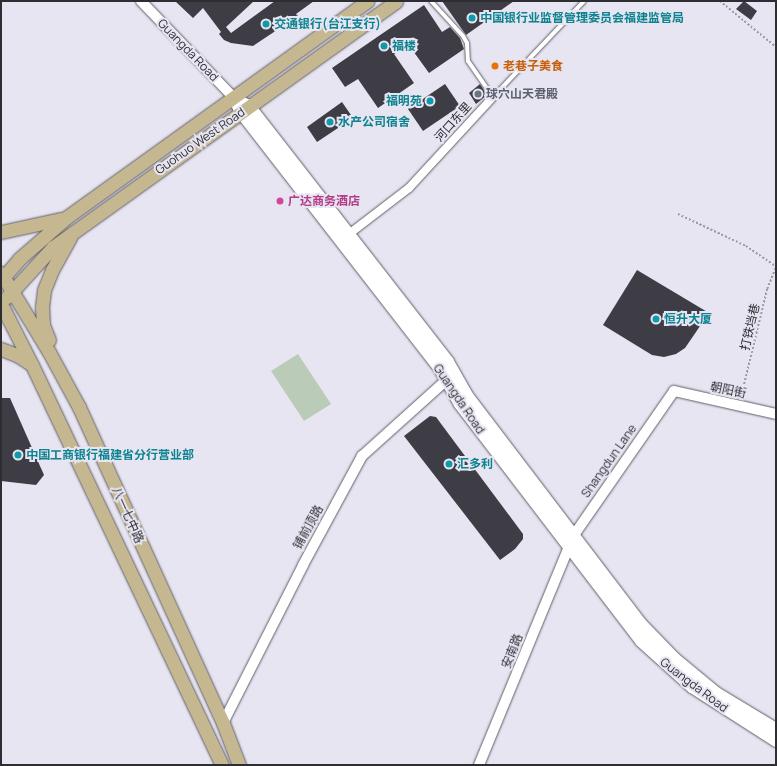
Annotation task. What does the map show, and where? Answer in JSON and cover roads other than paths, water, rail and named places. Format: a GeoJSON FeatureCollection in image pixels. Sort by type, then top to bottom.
{"type":"FeatureCollection","features":[{"type":"Feature","properties":{"kind":"main road","name":"Guohuo West Road"},"geometry":{"type":"LineString","coordinates":[[2,277],[19,259],[67,217],[235,99],[368,1]]}},
{"type":"Feature","properties":{"kind":"main road","name":"Guohuo West Road"},"geometry":{"type":"LineString","coordinates":[[1,305],[53,247],[396,1]]}},
{"type":"Feature","properties":{"kind":"main road","name":"Guangda Road"},"geometry":{"type":"LineString","coordinates":[[235,99],[349,234],[451,376],[460,404],[568,547],[654,655],[692,687],[776,741]]}},
{"type":"Feature","properties":{"kind":"main road","name":"Guangda Road"},"geometry":{"type":"LineString","coordinates":[[244,109],[468,397],[640,623],[674,658],[716,693],[776,729]]}},
{"type":"Feature","properties":{"kind":"main road"},"geometry":{"type":"LineString","coordinates":[[1,232],[67,217]]}},
{"type":"Feature","properties":{"kind":"main road"},"geometry":{"type":"LineString","coordinates":[[49,352],[42,307],[44,290],[52,270],[72,233]]}},
{"type":"Feature","properties":{"kind":"main road","name":"八一七中路"},"geometry":{"type":"LineString","coordinates":[[2,277],[49,352],[79,407],[223,723],[238,765]]}},
{"type":"Feature","properties":{"kind":"main road","name":"八一七中路"},"geometry":{"type":"LineString","coordinates":[[1,305],[32,365],[222,765]]}},
{"type":"Feature","properties":{"kind":"main road"},"geometry":{"type":"LineString","coordinates":[[1,349],[17,355],[32,365]]}},
{"type":"Feature","properties":{"kind":"street","name":"Guangda Road"},"geometry":{"type":"LineString","coordinates":[[141,1],[235,99]]}},
{"type":"Feature","properties":{"kind":"street","name":"河口东里"},"geometry":{"type":"LineString","coordinates":[[349,234],[409,188],[493,97]]}},
{"type":"Feature","properties":{"kind":"street","name":"铺前顶路"},"geometry":{"type":"LineString","coordinates":[[223,723],[303,565],[362,456],[451,376]]}},
{"type":"Feature","properties":{"kind":"street","name":"Shangdun Lane"},"geometry":{"type":"LineString","coordinates":[[568,547],[574,535],[674,391]]}},
{"type":"Feature","properties":{"kind":"street","name":"朝阳街"},"geometry":{"type":"LineString","coordinates":[[674,391],[776,414]]}},
{"type":"Feature","properties":{"kind":"street","name":"安南路"},"geometry":{"type":"LineString","coordinates":[[479,765],[568,547]]}},
{"type":"Feature","properties":{"kind":"lane"},"geometry":{"type":"LineString","coordinates":[[431,1],[463,36],[468,48],[468,61],[493,97]]}},
{"type":"Feature","properties":{"kind":"lane","name":"河口东里"},"geometry":{"type":"LineString","coordinates":[[493,97],[584,1]]}},
{"type":"Feature","properties":{"kind":"place","name":"中国银行业监督管理委员会福建监管局"},"geometry":{"type":"Point","coordinates":[472,18]}},
{"type":"Feature","properties":{"kind":"place","name":"交通银行(台江支行)"},"geometry":{"type":"Point","coordinates":[266,24]}},
{"type":"Feature","properties":{"kind":"place","name":"福楼"},"geometry":{"type":"Point","coordinates":[384,46]}},
{"type":"Feature","properties":{"kind":"place","name":"老巷子美食"},"geometry":{"type":"Point","coordinates":[495,66]}},
{"type":"Feature","properties":{"kind":"place","name":"球穴山天君殿"},"geometry":{"type":"Point","coordinates":[478,94]}},
{"type":"Feature","properties":{"kind":"place","name":"福明苑"},"geometry":{"type":"Point","coordinates":[430,101]}},
{"type":"Feature","properties":{"kind":"place","name":"水产公司宿舍"},"geometry":{"type":"Point","coordinates":[330,122]}},
{"type":"Feature","properties":{"kind":"place","name":"广达商务酒店"},"geometry":{"type":"Point","coordinates":[280,201]}},
{"type":"Feature","properties":{"kind":"place","name":"恒升大厦"},"geometry":{"type":"Point","coordinates":[656,319]}},
{"type":"Feature","properties":{"kind":"place","name":"中国工商银行福建省分行营业部"},"geometry":{"type":"Point","coordinates":[18,455]}},
{"type":"Feature","properties":{"kind":"place","name":"汇多利"},"geometry":{"type":"Point","coordinates":[449,464]}}]}
